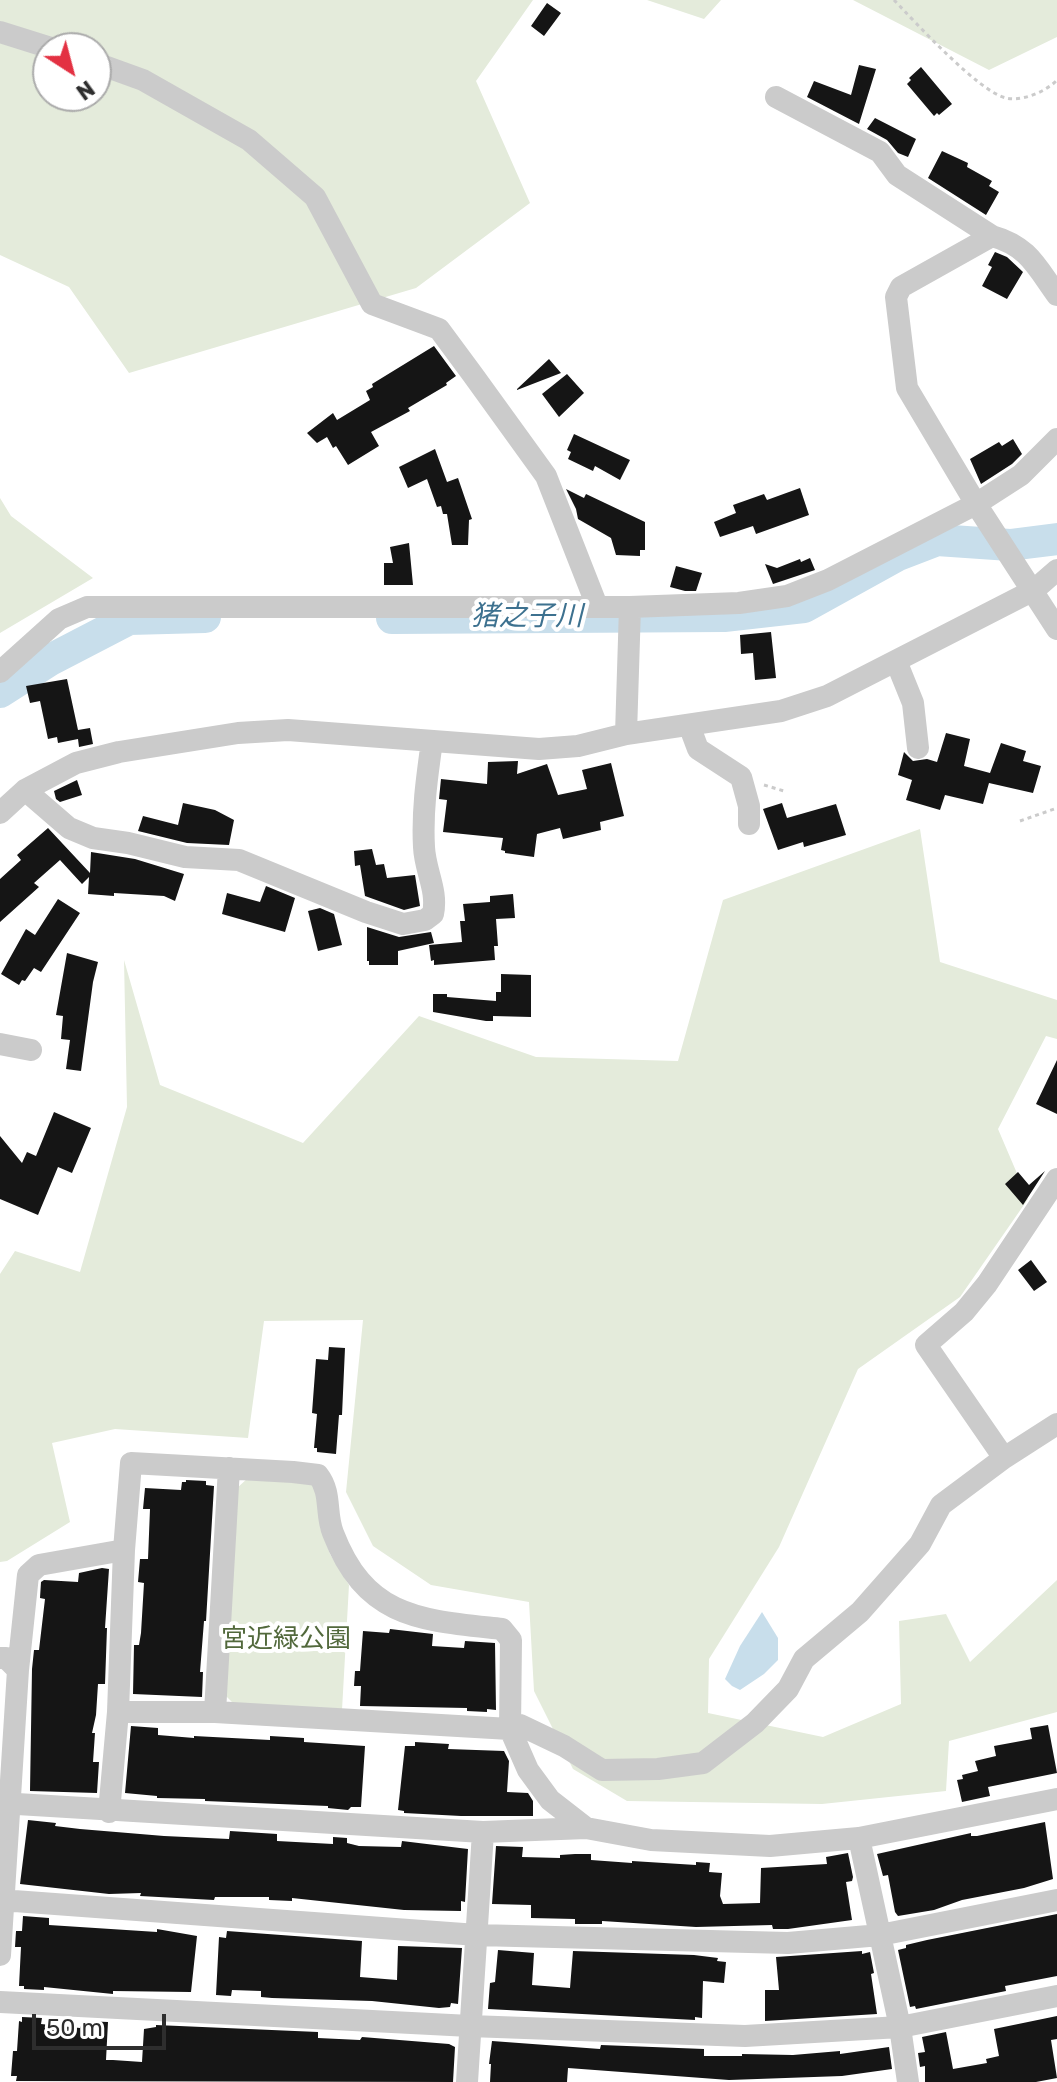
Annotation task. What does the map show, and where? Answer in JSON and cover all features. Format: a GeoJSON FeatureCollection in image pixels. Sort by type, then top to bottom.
{"type":"FeatureCollection","features":[{"type":"Feature","properties":{"kind":"street"},"geometry":{"type":"LineString","coordinates":[[0,32],[32,42]]}},
{"type":"Feature","properties":{"kind":"street"},"geometry":{"type":"LineString","coordinates":[[112,69],[143,80],[249,140],[315,197],[372,304],[439,329],[546,476],[597,606]]}},
{"type":"Feature","properties":{"kind":"street"},"geometry":{"type":"LineString","coordinates":[[776,97],[880,152],[897,175],[992,236],[1012,242],[1028,255],[1057,295]]}},
{"type":"Feature","properties":{"kind":"street"},"geometry":{"type":"LineString","coordinates":[[992,236],[901,287],[896,297],[907,388],[976,504],[1057,629]]}},
{"type":"Feature","properties":{"kind":"street"},"geometry":{"type":"LineString","coordinates":[[0,672],[59,619],[87,607],[597,606],[629,618],[787,596],[828,580],[976,504],[1021,475],[1057,439]]}},
{"type":"Feature","properties":{"kind":"street"},"geometry":{"type":"LineString","coordinates":[[0,813],[25,790],[76,763],[119,752],[238,733],[288,730],[539,749],[578,746],[626,734],[781,711],[827,696],[896,661],[1034,590],[1057,570]]}},
{"type":"Feature","properties":{"kind":"street"},"geometry":{"type":"LineString","coordinates":[[626,734],[629,618]]}},
{"type":"Feature","properties":{"kind":"street"},"geometry":{"type":"LineString","coordinates":[[896,661],[913,703],[918,748]]}},
{"type":"Feature","properties":{"kind":"street"},"geometry":{"type":"LineString","coordinates":[[689,725],[698,749],[741,777],[749,806],[749,824]]}},
{"type":"Feature","properties":{"kind":"street"},"geometry":{"type":"LineString","coordinates":[[25,790],[69,828],[93,838],[185,857],[239,860],[403,924],[425,920],[433,914],[436,899],[424,851],[423,806],[432,741]]}},
{"type":"Feature","properties":{"kind":"street"},"geometry":{"type":"LineString","coordinates":[[0,1044],[31,1050]]}},
{"type":"Feature","properties":{"kind":"street"},"geometry":{"type":"LineString","coordinates":[[1004,1458],[926,1345],[964,1312],[987,1284],[1057,1179]]}},
{"type":"Feature","properties":{"kind":"street"},"geometry":{"type":"LineString","coordinates":[[118,1712],[215,1712],[510,1729],[520,1725],[564,1746],[602,1770],[658,1769],[703,1763],[755,1723],[788,1689],[804,1659],[860,1612],[920,1544],[941,1505],[1004,1458],[1057,1424]]}},
{"type":"Feature","properties":{"kind":"street"},"geometry":{"type":"LineString","coordinates":[[109,1812],[118,1712],[124,1550],[131,1463],[318,1475],[327,1486],[331,1528],[344,1561],[368,1592],[400,1612],[445,1623],[502,1629],[511,1640],[510,1729],[528,1770],[550,1800],[586,1828]]}},
{"type":"Feature","properties":{"kind":"street"},"geometry":{"type":"LineString","coordinates":[[215,1712],[229,1468]]}},
{"type":"Feature","properties":{"kind":"street"},"geometry":{"type":"LineString","coordinates":[[0,1955],[9,1664],[28,1575],[39,1565],[124,1550]]}},
{"type":"Feature","properties":{"kind":"street"},"geometry":{"type":"LineString","coordinates":[[5,1804],[483,1832],[586,1828],[651,1840],[770,1846],[859,1838],[1057,1799]]}},
{"type":"Feature","properties":{"kind":"street"},"geometry":{"type":"LineString","coordinates":[[467,2082],[483,1832]]}},
{"type":"Feature","properties":{"kind":"street"},"geometry":{"type":"LineString","coordinates":[[859,1838],[900,2027],[908,2082]]}},
{"type":"Feature","properties":{"kind":"street"},"geometry":{"type":"LineString","coordinates":[[2,1900],[477,1935],[788,1943],[880,1935],[1057,1900]]}},
{"type":"Feature","properties":{"kind":"street"},"geometry":{"type":"LineString","coordinates":[[0,2002],[470,2026],[745,2036],[900,2027],[1057,1996]]}},
{"type":"Feature","properties":{"kind":"path"},"geometry":{"type":"LineString","coordinates":[[894,0],[942,50],[986,88],[1006,98],[1028,97],[1057,80]]}},
{"type":"Feature","properties":{"kind":"path"},"geometry":{"type":"LineString","coordinates":[[1020,821],[1057,808]]}},
{"type":"Feature","properties":{"kind":"green space"},"geometry":{"type":"Polygon","coordinates":[[[0,0],[533,0],[476,81],[530,203],[416,288],[129,373],[69,287],[0,255],[0,0]]]}},
{"type":"Feature","properties":{"kind":"green space"},"geometry":{"type":"Polygon","coordinates":[[[647,0],[721,0],[704,19],[647,0]]]}},
{"type":"Feature","properties":{"kind":"green space"},"geometry":{"type":"Polygon","coordinates":[[[853,0],[1057,0],[1057,37],[989,70],[853,0]]]}},
{"type":"Feature","properties":{"kind":"green space"},"geometry":{"type":"Polygon","coordinates":[[[0,498],[11,516],[93,578],[0,633],[0,498]]]}},
{"type":"Feature","properties":{"kind":"green space"},"geometry":{"type":"Polygon","coordinates":[[[920,829],[940,962],[1057,1000],[1057,1039],[1046,1036],[998,1129],[1028,1199],[960,1297],[858,1369],[779,1547],[709,1659],[708,1713],[823,1737],[901,1704],[899,1621],[946,1614],[970,1662],[1057,1580],[1057,1712],[949,1741],[946,1791],[822,1804],[627,1801],[573,1769],[534,1691],[529,1602],[431,1585],[373,1546],[346,1492],[363,1320],[264,1321],[248,1438],[115,1429],[52,1443],[70,1522],[7,1561],[0,1562],[0,1274],[15,1251],[80,1272],[127,1107],[124,960],[160,1085],[303,1143],[419,1016],[536,1057],[678,1061],[723,900],[920,829]]]}},
{"type":"Feature","properties":{"kind":"green space","name":"宮近緑公園"},"geometry":{"type":"Polygon","coordinates":[[[248,1478],[310,1479],[321,1494],[320,1527],[330,1554],[349,1585],[342,1710],[235,1705],[223,1693],[237,1488],[248,1478]]]}},
{"type":"Feature","properties":{"kind":"water"},"geometry":{"type":"Polygon","coordinates":[[[762,1612],[778,1638],[778,1660],[740,1690],[725,1679],[740,1646],[762,1612]]]}},
{"type":"Feature","properties":{"kind":"building"},"geometry":{"type":"Polygon","coordinates":[[[547,3],[561,13],[544,36],[531,26],[547,3]]]}},
{"type":"Feature","properties":{"kind":"building"},"geometry":{"type":"Polygon","coordinates":[[[859,65],[876,69],[859,124],[807,97],[814,81],[851,95],[859,65]]]}},
{"type":"Feature","properties":{"kind":"building"},"geometry":{"type":"Polygon","coordinates":[[[921,67],[952,104],[939,115],[934,116],[907,84],[921,67]]]}},
{"type":"Feature","properties":{"kind":"building"},"geometry":{"type":"Polygon","coordinates":[[[875,118],[916,139],[908,157],[867,129],[875,118]]]}},
{"type":"Feature","properties":{"kind":"building"},"geometry":{"type":"Polygon","coordinates":[[[942,151],[968,163],[967,167],[992,181],[989,186],[999,192],[986,215],[928,178],[942,151]]]}},
{"type":"Feature","properties":{"kind":"building"},"geometry":{"type":"Polygon","coordinates":[[[995,252],[1007,257],[1023,272],[1007,299],[982,286],[992,267],[988,265],[995,252]]]}},
{"type":"Feature","properties":{"kind":"building"},"geometry":{"type":"Polygon","coordinates":[[[434,346],[456,376],[447,385],[408,408],[410,411],[371,432],[379,446],[348,465],[327,437],[317,443],[307,433],[333,413],[337,420],[370,400],[366,391],[373,387],[372,384],[434,346]]]}},
{"type":"Feature","properties":{"kind":"building"},"geometry":{"type":"Polygon","coordinates":[[[549,359],[561,373],[517,390],[517,389],[549,359]]]}},
{"type":"Feature","properties":{"kind":"building"},"geometry":{"type":"Polygon","coordinates":[[[567,374],[584,393],[559,417],[542,394],[567,374]]]}},
{"type":"Feature","properties":{"kind":"building"},"geometry":{"type":"Polygon","coordinates":[[[574,434],[630,460],[620,480],[595,466],[593,471],[568,459],[571,452],[567,450],[574,434]]]}},
{"type":"Feature","properties":{"kind":"building"},"geometry":{"type":"Polygon","coordinates":[[[1013,439],[1022,454],[981,484],[970,459],[999,442],[1002,446],[1013,439]]]}},
{"type":"Feature","properties":{"kind":"building"},"geometry":{"type":"Polygon","coordinates":[[[435,449],[447,482],[458,478],[472,519],[469,520],[468,545],[452,545],[447,514],[443,514],[441,506],[437,507],[427,479],[408,488],[399,467],[435,449]]]}},
{"type":"Feature","properties":{"kind":"building"},"geometry":{"type":"Polygon","coordinates":[[[800,488],[809,515],[756,534],[753,526],[720,537],[714,522],[736,513],[733,505],[764,494],[767,500],[800,488]]]}},
{"type":"Feature","properties":{"kind":"building"},"geometry":{"type":"Polygon","coordinates":[[[566,489],[584,498],[586,494],[645,522],[645,550],[640,550],[640,556],[616,555],[611,538],[578,519],[566,489]]]}},
{"type":"Feature","properties":{"kind":"building"},"geometry":{"type":"Polygon","coordinates":[[[409,543],[413,585],[384,585],[384,563],[393,563],[390,547],[409,543]]]}},
{"type":"Feature","properties":{"kind":"building"},"geometry":{"type":"Polygon","coordinates":[[[810,558],[815,570],[773,584],[765,564],[777,568],[810,558]]]}},
{"type":"Feature","properties":{"kind":"building"},"geometry":{"type":"Polygon","coordinates":[[[676,566],[702,573],[696,591],[670,587],[676,566]]]}},
{"type":"Feature","properties":{"kind":"building"},"geometry":{"type":"Polygon","coordinates":[[[771,632],[776,678],[755,680],[753,653],[741,654],[740,635],[771,632]]]}},
{"type":"Feature","properties":{"kind":"building"},"geometry":{"type":"Polygon","coordinates":[[[67,679],[78,730],[90,728],[93,744],[79,747],[78,739],[58,743],[57,737],[48,739],[40,701],[30,703],[26,686],[67,679]]]}},
{"type":"Feature","properties":{"kind":"building"},"geometry":{"type":"Polygon","coordinates":[[[946,733],[970,739],[964,766],[990,773],[1001,743],[1026,751],[1023,761],[1041,766],[1033,793],[989,783],[983,804],[945,795],[940,810],[906,800],[912,780],[898,775],[904,752],[913,761],[927,759],[937,762],[946,733]]]}},
{"type":"Feature","properties":{"kind":"building"},"geometry":{"type":"Polygon","coordinates":[[[518,761],[517,774],[547,764],[558,795],[587,789],[582,770],[611,763],[624,816],[600,822],[601,830],[563,839],[560,828],[537,834],[534,857],[505,853],[501,850],[503,838],[443,832],[447,800],[439,799],[441,779],[487,784],[488,762],[518,761]]]}},
{"type":"Feature","properties":{"kind":"building"},"geometry":{"type":"Polygon","coordinates":[[[77,780],[82,795],[60,802],[56,799],[54,791],[77,780]]]}},
{"type":"Feature","properties":{"kind":"building"},"geometry":{"type":"Polygon","coordinates":[[[183,803],[215,810],[234,820],[229,845],[187,843],[138,831],[143,816],[178,825],[183,803]]]}},
{"type":"Feature","properties":{"kind":"building"},"geometry":{"type":"Polygon","coordinates":[[[782,803],[787,818],[836,804],[846,835],[804,847],[803,842],[778,850],[763,809],[782,803]]]}},
{"type":"Feature","properties":{"kind":"building"},"geometry":{"type":"Polygon","coordinates":[[[48,828],[90,873],[91,852],[135,859],[184,874],[175,901],[164,896],[88,894],[89,877],[82,884],[60,860],[34,883],[39,887],[0,922],[0,879],[21,860],[17,855],[48,828]]]}},
{"type":"Feature","properties":{"kind":"building"},"geometry":{"type":"Polygon","coordinates":[[[372,849],[376,865],[384,864],[387,878],[415,875],[420,906],[404,910],[365,896],[360,865],[355,866],[354,851],[372,849]]]}},
{"type":"Feature","properties":{"kind":"building"},"geometry":{"type":"Polygon","coordinates":[[[266,886],[295,898],[285,932],[222,914],[227,893],[260,902],[266,886]]]}},
{"type":"Feature","properties":{"kind":"building"},"geometry":{"type":"Polygon","coordinates":[[[513,894],[515,918],[496,919],[498,946],[494,946],[495,960],[434,965],[429,945],[462,942],[460,921],[465,921],[463,904],[490,902],[490,896],[513,894]]]}},
{"type":"Feature","properties":{"kind":"building"},"geometry":{"type":"Polygon","coordinates":[[[58,899],[80,913],[41,972],[34,968],[19,985],[1,974],[26,929],[35,935],[58,899]]]}},
{"type":"Feature","properties":{"kind":"building"},"geometry":{"type":"Polygon","coordinates":[[[320,908],[334,914],[342,945],[318,951],[308,911],[320,908]]]}},
{"type":"Feature","properties":{"kind":"building"},"geometry":{"type":"Polygon","coordinates":[[[367,927],[399,937],[431,932],[434,943],[398,951],[398,965],[369,965],[367,927]]]}},
{"type":"Feature","properties":{"kind":"building"},"geometry":{"type":"Polygon","coordinates":[[[67,953],[98,962],[81,1071],[66,1069],[70,1040],[61,1039],[63,1016],[56,1015],[67,953]]]}},
{"type":"Feature","properties":{"kind":"building"},"geometry":{"type":"Polygon","coordinates":[[[501,974],[531,975],[531,1017],[493,1016],[493,1021],[486,1021],[433,1012],[433,994],[496,1001],[496,992],[501,992],[501,974]]]}},
{"type":"Feature","properties":{"kind":"building"},"geometry":{"type":"Polygon","coordinates":[[[1057,1060],[1057,1114],[1036,1104],[1057,1060]]]}},
{"type":"Feature","properties":{"kind":"building"},"geometry":{"type":"Polygon","coordinates":[[[54,1112],[91,1128],[72,1173],[58,1167],[38,1215],[0,1199],[0,1136],[22,1163],[27,1152],[36,1156],[54,1112]]]}},
{"type":"Feature","properties":{"kind":"building"},"geometry":{"type":"Polygon","coordinates":[[[1045,1171],[1023,1205],[1005,1184],[1018,1172],[1029,1185],[1045,1171]]]}},
{"type":"Feature","properties":{"kind":"building"},"geometry":{"type":"Polygon","coordinates":[[[1031,1260],[1047,1282],[1034,1291],[1018,1270],[1031,1260]]]}},
{"type":"Feature","properties":{"kind":"building"},"geometry":{"type":"Polygon","coordinates":[[[329,1347],[345,1348],[342,1415],[339,1415],[336,1454],[317,1452],[314,1448],[317,1414],[312,1413],[316,1359],[328,1360],[329,1347]]]}},
{"type":"Feature","properties":{"kind":"building"},"geometry":{"type":"Polygon","coordinates":[[[206,1481],[206,1485],[214,1486],[200,1672],[203,1672],[202,1697],[133,1694],[134,1645],[139,1645],[141,1633],[144,1583],[138,1582],[140,1559],[148,1559],[150,1509],[143,1509],[145,1488],[181,1490],[182,1482],[206,1481]]]}},
{"type":"Feature","properties":{"kind":"building"},"geometry":{"type":"Polygon","coordinates":[[[109,1569],[105,1684],[98,1684],[92,1733],[95,1733],[93,1762],[99,1762],[97,1793],[30,1791],[32,1669],[34,1650],[39,1650],[45,1599],[40,1598],[41,1582],[78,1582],[79,1573],[109,1569]]]}},
{"type":"Feature","properties":{"kind":"building"},"geometry":{"type":"Polygon","coordinates":[[[390,1629],[433,1634],[432,1646],[464,1648],[465,1641],[495,1643],[496,1710],[360,1706],[361,1686],[354,1686],[355,1671],[360,1671],[363,1631],[389,1633],[390,1629]]]}},
{"type":"Feature","properties":{"kind":"building"},"geometry":{"type":"Polygon","coordinates":[[[1048,1725],[1057,1773],[988,1787],[990,1796],[962,1802],[957,1780],[963,1779],[962,1775],[978,1771],[975,1761],[996,1756],[994,1746],[1032,1739],[1030,1728],[1048,1725]]]}},
{"type":"Feature","properties":{"kind":"building"},"geometry":{"type":"Polygon","coordinates":[[[131,1726],[158,1728],[158,1735],[270,1740],[270,1736],[304,1738],[304,1742],[365,1746],[361,1807],[348,1810],[328,1806],[157,1798],[125,1793],[131,1726]]]}},
{"type":"Feature","properties":{"kind":"building"},"geometry":{"type":"Polygon","coordinates":[[[415,1742],[449,1744],[448,1749],[504,1751],[509,1761],[507,1792],[528,1793],[533,1801],[533,1816],[461,1816],[404,1813],[398,1810],[405,1746],[415,1746],[415,1742]]]}},
{"type":"Feature","properties":{"kind":"building"},"geometry":{"type":"Polygon","coordinates":[[[28,1820],[80,1829],[164,1836],[229,1839],[230,1831],[277,1834],[277,1841],[333,1844],[333,1837],[347,1838],[347,1843],[359,1846],[401,1847],[402,1841],[468,1849],[465,1902],[461,1901],[461,1911],[404,1910],[292,1898],[292,1901],[269,1900],[269,1897],[215,1897],[214,1900],[140,1896],[141,1893],[109,1894],[20,1884],[28,1820]]]}},
{"type":"Feature","properties":{"kind":"building"},"geometry":{"type":"Polygon","coordinates":[[[1045,1822],[1053,1879],[962,1900],[934,1910],[898,1916],[895,1912],[888,1875],[883,1876],[877,1854],[971,1833],[971,1836],[977,1836],[1045,1822]]]}},
{"type":"Feature","properties":{"kind":"building"},"geometry":{"type":"Polygon","coordinates":[[[496,1846],[523,1847],[522,1857],[560,1858],[560,1855],[591,1854],[591,1860],[710,1863],[709,1872],[722,1873],[720,1896],[723,1904],[760,1903],[761,1868],[827,1864],[826,1857],[848,1853],[853,1877],[852,1881],[846,1882],[852,1920],[773,1929],[772,1925],[696,1927],[602,1921],[602,1924],[575,1924],[575,1919],[531,1918],[531,1905],[492,1904],[496,1846]]]}},
{"type":"Feature","properties":{"kind":"building"},"geometry":{"type":"Polygon","coordinates":[[[1057,1914],[1057,1976],[1005,1986],[1006,1991],[916,2009],[915,2006],[910,2007],[898,1950],[927,1940],[1057,1914]]]}},
{"type":"Feature","properties":{"kind":"building"},"geometry":{"type":"Polygon","coordinates":[[[23,1916],[49,1918],[49,1925],[157,1932],[157,1929],[197,1936],[191,1992],[113,1991],[113,1994],[44,1987],[44,1990],[24,1989],[24,1986],[19,1986],[21,1947],[15,1947],[16,1931],[22,1931],[23,1916]]]}},
{"type":"Feature","properties":{"kind":"building"},"geometry":{"type":"Polygon","coordinates":[[[227,1931],[362,1941],[360,1977],[397,1980],[398,1946],[462,1948],[458,2004],[451,2003],[450,2007],[439,2008],[372,2001],[272,1998],[261,1997],[261,1991],[232,1990],[231,1996],[216,1995],[219,1937],[226,1938],[227,1931]]]}},
{"type":"Feature","properties":{"kind":"building"},"geometry":{"type":"Polygon","coordinates":[[[498,1950],[534,1953],[532,1985],[570,1988],[573,1951],[718,1958],[717,1961],[726,1962],[724,1983],[703,1981],[702,2018],[695,2017],[695,2020],[488,2009],[498,1950]]]}},
{"type":"Feature","properties":{"kind":"building"},"geometry":{"type":"Polygon","coordinates":[[[862,1951],[862,1954],[870,1952],[877,2014],[765,2021],[765,1990],[779,1990],[776,1957],[862,1951]]]}},
{"type":"Feature","properties":{"kind":"building"},"geometry":{"type":"Polygon","coordinates":[[[1057,2016],[1057,2039],[1051,2040],[1057,2078],[1036,2082],[925,2082],[925,2066],[920,2067],[918,2053],[925,2052],[922,2037],[946,2032],[953,2069],[987,2063],[986,2059],[999,2056],[994,2029],[1057,2016]]]}},
{"type":"Feature","properties":{"kind":"building"},"geometry":{"type":"Polygon","coordinates":[[[22,2017],[42,2018],[41,2024],[80,2028],[83,2021],[108,2022],[106,2060],[142,2062],[144,2029],[156,2025],[318,2032],[318,2038],[360,2040],[362,2037],[449,2044],[455,2047],[453,2082],[16,2081],[17,2076],[11,2076],[13,2051],[17,2051],[22,2017]]]}},
{"type":"Feature","properties":{"kind":"building"},"geometry":{"type":"Polygon","coordinates":[[[492,2041],[600,2049],[601,2045],[704,2049],[704,2056],[840,2051],[840,2054],[889,2047],[892,2069],[842,2076],[729,2080],[568,2068],[567,2082],[490,2082],[492,2041]]]}},
{"type":"Feature","properties":{"kind":"waterway","name":"猪之子川"},"geometry":{"type":"LineString","coordinates":[[392,618],[724,616],[804,607],[898,555],[937,540],[1010,545],[1057,539]]}},
{"type":"Feature","properties":{"kind":"waterway","name":"猪之子川"},"geometry":{"type":"LineString","coordinates":[[0,692],[50,660],[129,619],[205,617]]}}]}
